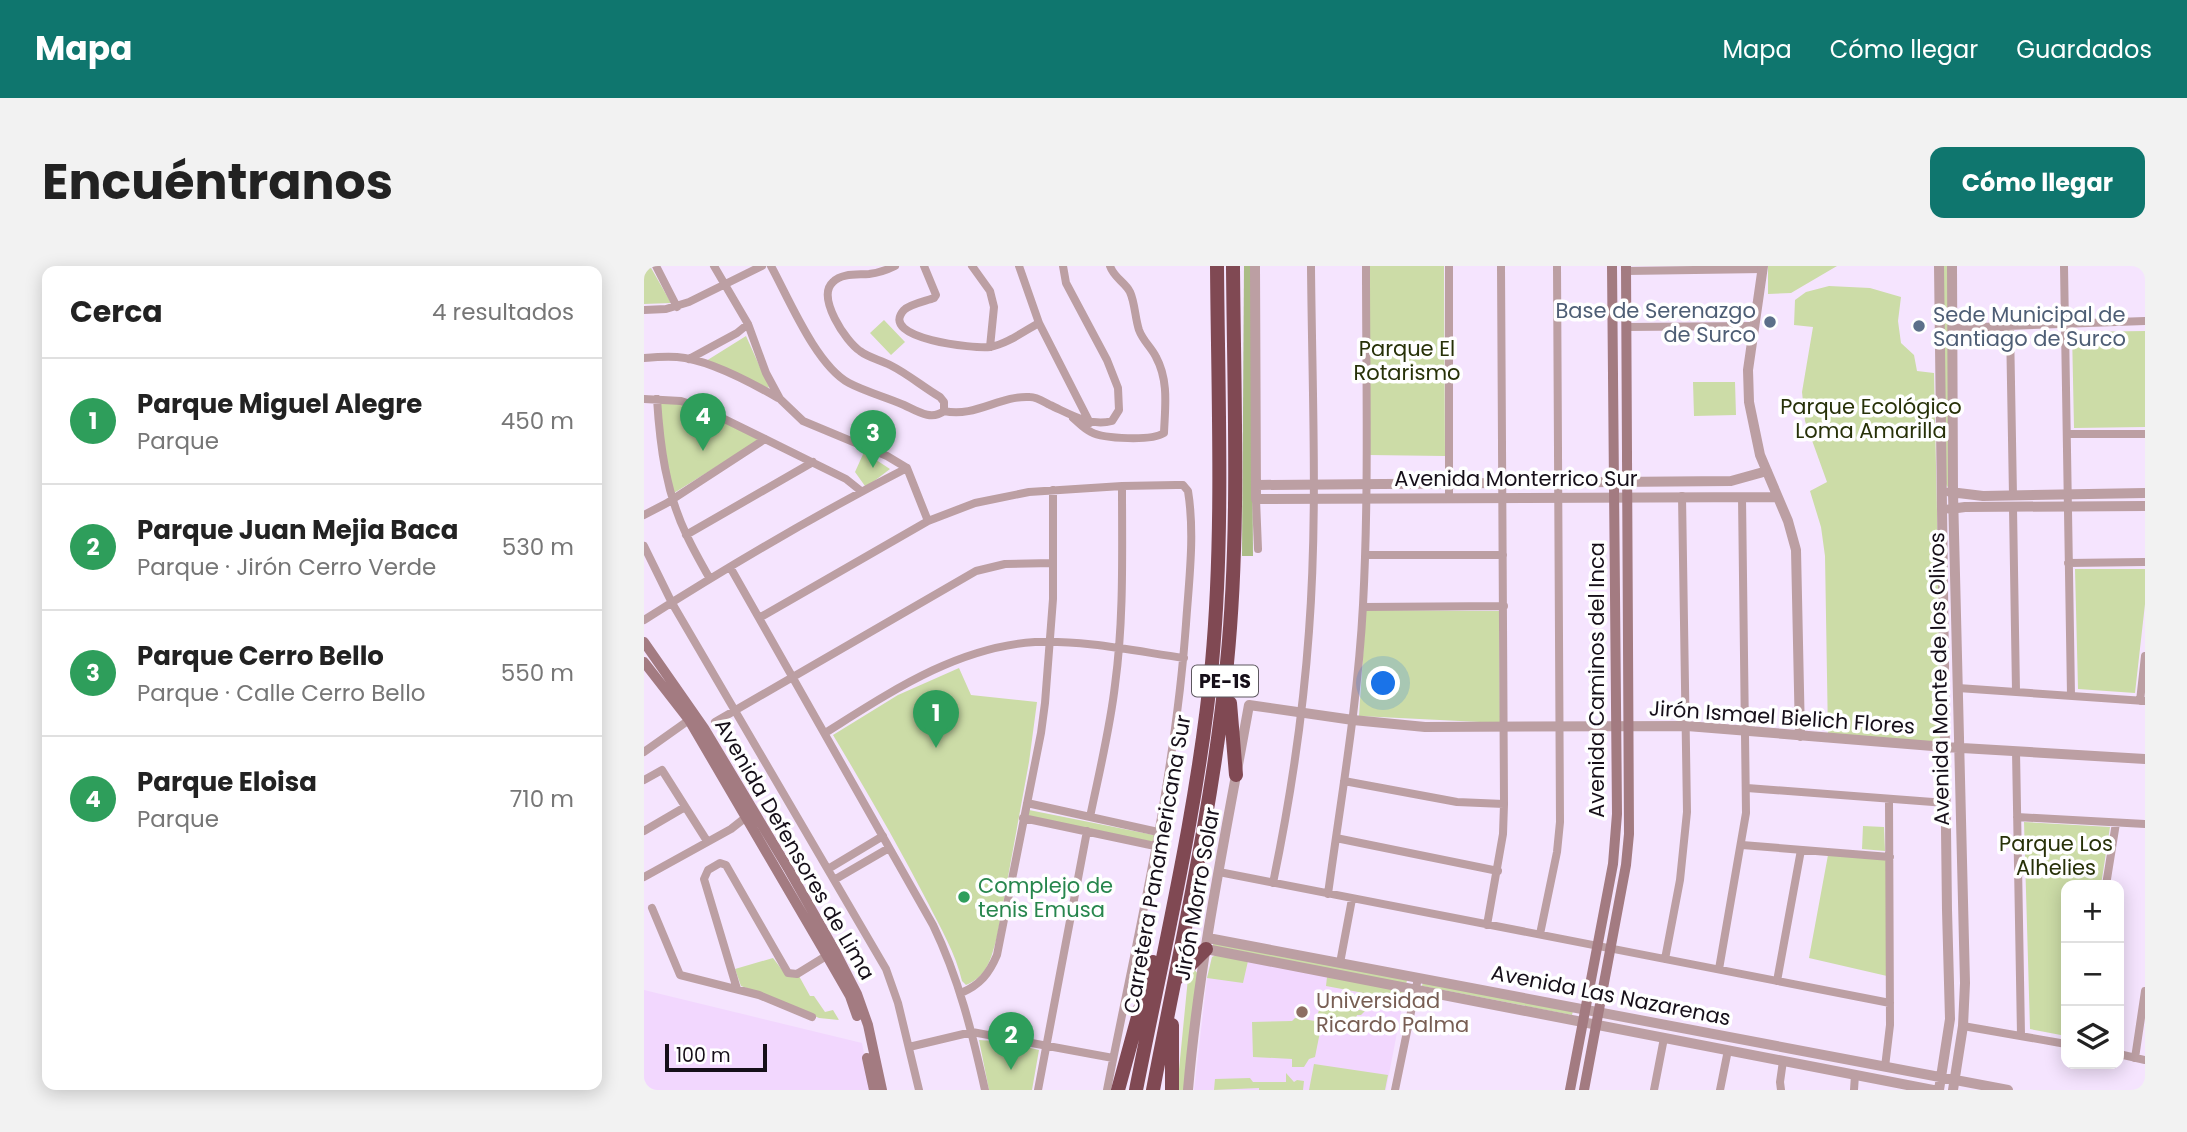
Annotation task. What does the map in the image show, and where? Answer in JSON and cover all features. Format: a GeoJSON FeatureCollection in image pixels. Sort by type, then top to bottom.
{"type":"FeatureCollection","features":[{"type":"Feature","properties":{"kind":"highway","name":"Carretera Panamericana Sur"},"geometry":{"type":"LineString","coordinates":[[1136,1090],[1202,745],[1214,627],[1218,515],[1217,266]]}},
{"type":"Feature","properties":{"kind":"highway","name":"Carretera Panamericana Sur"},"geometry":{"type":"LineString","coordinates":[[1153,1090],[1205,821],[1227,660],[1232,596],[1233,266]]}},
{"type":"Feature","properties":{"kind":"highway"},"geometry":{"type":"LineString","coordinates":[[1227,660],[1236,775]]}},
{"type":"Feature","properties":{"kind":"highway"},"geometry":{"type":"LineString","coordinates":[[1118,1090],[1174,893]]}},
{"type":"Feature","properties":{"kind":"highway"},"geometry":{"type":"LineString","coordinates":[[1172,1090],[1172,988],[1207,943]]}},
{"type":"Feature","properties":{"kind":"main road","name":"Avenida Caminos del Inca"},"geometry":{"type":"LineString","coordinates":[[1570,1090],[1616,838],[1612,266]]}},
{"type":"Feature","properties":{"kind":"main road","name":"Avenida Caminos del Inca"},"geometry":{"type":"LineString","coordinates":[[1584,1090],[1626,864],[1629,834],[1626,269]]}},
{"type":"Feature","properties":{"kind":"main road","name":"Avenida Defensores de Lima"},"geometry":{"type":"LineString","coordinates":[[644,642],[704,728],[750,814],[857,994],[868,1025],[882,1090]]}},
{"type":"Feature","properties":{"kind":"main road","name":"Avenida Defensores de Lima"},"geometry":{"type":"LineString","coordinates":[[644,662],[689,720],[750,814]]}},
{"type":"Feature","properties":{"kind":"main road","name":"Avenida Defensores de Lima"},"geometry":{"type":"LineString","coordinates":[[831,953],[861,1027],[874,1090]]}},
{"type":"Feature","properties":{"kind":"street"},"geometry":{"type":"LineString","coordinates":[[656,266],[677,307]]}},
{"type":"Feature","properties":{"kind":"street"},"geometry":{"type":"LineString","coordinates":[[715,266],[748,324],[766,373],[780,399]]}},
{"type":"Feature","properties":{"kind":"street"},"geometry":{"type":"LineString","coordinates":[[644,310],[677,307],[762,266]]}},
{"type":"Feature","properties":{"kind":"street"},"geometry":{"type":"LineString","coordinates":[[771,266],[823,360],[839,377],[849,383],[881,394],[923,414],[934,416],[944,411],[970,412],[1008,399],[1031,397],[1090,423],[1103,424],[1112,421],[1119,410],[1118,388],[1107,360],[1066,283],[1063,266]]}},
{"type":"Feature","properties":{"kind":"street"},"geometry":{"type":"LineString","coordinates":[[895,266],[870,274],[844,276],[833,282],[827,290],[827,300],[852,344],[862,352],[891,365],[940,397],[944,402],[944,411]]}},
{"type":"Feature","properties":{"kind":"street"},"geometry":{"type":"LineString","coordinates":[[924,266],[936,295],[906,309],[901,317],[906,331],[928,340],[966,347],[990,347],[1039,323]]}},
{"type":"Feature","properties":{"kind":"street"},"geometry":{"type":"LineString","coordinates":[[972,266],[989,291],[994,307],[990,347]]}},
{"type":"Feature","properties":{"kind":"street"},"geometry":{"type":"LineString","coordinates":[[1019,266],[1039,323],[1090,423]]}},
{"type":"Feature","properties":{"kind":"street"},"geometry":{"type":"LineString","coordinates":[[1068,413],[1095,435],[1145,439],[1164,433],[1164,374],[1138,328],[1129,290],[1115,276],[1110,266]]}},
{"type":"Feature","properties":{"kind":"street"},"geometry":{"type":"LineString","coordinates":[[1255,266],[1258,549]]}},
{"type":"Feature","properties":{"kind":"street"},"geometry":{"type":"LineString","coordinates":[[1273,883],[1301,712],[1309,631],[1312,499],[1311,266]]}},
{"type":"Feature","properties":{"kind":"street"},"geometry":{"type":"LineString","coordinates":[[1328,894],[1353,720],[1363,607],[1367,498],[1366,266]]}},
{"type":"Feature","properties":{"kind":"street"},"geometry":{"type":"LineString","coordinates":[[1449,266],[1449,498]]}},
{"type":"Feature","properties":{"kind":"street"},"geometry":{"type":"LineString","coordinates":[[1487,925],[1498,871],[1504,804],[1501,266]]}},
{"type":"Feature","properties":{"kind":"street"},"geometry":{"type":"LineString","coordinates":[[1540,934],[1557,852],[1560,822],[1557,266]]}},
{"type":"Feature","properties":{"kind":"street","name":"Avenida Monte de los Olivos"},"geometry":{"type":"LineString","coordinates":[[1939,266],[1947,910],[1951,1019],[1939,1090]]}},
{"type":"Feature","properties":{"kind":"street","name":"Avenida Monte de los Olivos"},"geometry":{"type":"LineString","coordinates":[[1952,266],[1953,493],[1965,983],[1963,1026],[1954,1085]]}},
{"type":"Feature","properties":{"kind":"street"},"geometry":{"type":"LineString","coordinates":[[2064,266],[2071,695]]}},
{"type":"Feature","properties":{"kind":"street"},"geometry":{"type":"LineString","coordinates":[[1626,269],[1763,268],[1748,370],[1749,402],[1754,437],[1788,522],[1796,550],[1800,736]]}},
{"type":"Feature","properties":{"kind":"street"},"geometry":{"type":"LineString","coordinates":[[1953,328],[2145,321]]}},
{"type":"Feature","properties":{"kind":"street"},"geometry":{"type":"LineString","coordinates":[[689,359],[737,333],[748,324]]}},
{"type":"Feature","properties":{"kind":"street"},"geometry":{"type":"LineString","coordinates":[[1626,327],[1753,326]]}},
{"type":"Feature","properties":{"kind":"street"},"geometry":{"type":"LineString","coordinates":[[2010,326],[2014,496]]}},
{"type":"Feature","properties":{"kind":"street"},"geometry":{"type":"LineString","coordinates":[[644,358],[689,359],[738,377],[780,399],[803,421],[887,456],[907,468],[928,521]]}},
{"type":"Feature","properties":{"kind":"street"},"geometry":{"type":"LineString","coordinates":[[644,399],[681,401],[702,408],[846,479],[861,491]]}},
{"type":"Feature","properties":{"kind":"street"},"geometry":{"type":"LineString","coordinates":[[657,400],[660,446],[672,498],[686,536],[710,579]]}},
{"type":"Feature","properties":{"kind":"street"},"geometry":{"type":"LineString","coordinates":[[2067,434],[2145,434]]}},
{"type":"Feature","properties":{"kind":"street"},"geometry":{"type":"LineString","coordinates":[[644,515],[765,439]]}},
{"type":"Feature","properties":{"kind":"street"},"geometry":{"type":"LineString","coordinates":[[686,536],[813,462]]}},
{"type":"Feature","properties":{"kind":"street"},"geometry":{"type":"LineString","coordinates":[[644,620],[861,491],[907,468]]}},
{"type":"Feature","properties":{"kind":"street","name":"Avenida Monterrico Sur"},"geometry":{"type":"LineString","coordinates":[[1257,485],[1731,481],[1767,471]]}},
{"type":"Feature","properties":{"kind":"street"},"geometry":{"type":"LineString","coordinates":[[759,618],[928,521],[975,503],[1001,496],[1122,486],[1176,485],[1185,487],[1188,491],[1190,555],[1184,658],[1171,759],[1107,1090]]}},
{"type":"Feature","properties":{"kind":"street"},"geometry":{"type":"LineString","coordinates":[[1090,817],[1115,684],[1122,486]]}},
{"type":"Feature","properties":{"kind":"street"},"geometry":{"type":"LineString","coordinates":[[961,993],[980,984],[992,968],[997,955],[1041,733],[1050,642],[1054,490]]}},
{"type":"Feature","properties":{"kind":"street"},"geometry":{"type":"LineString","coordinates":[[1942,490],[1965,495],[2014,496],[2145,493]]}},
{"type":"Feature","properties":{"kind":"street"},"geometry":{"type":"LineString","coordinates":[[1665,958],[1685,845],[1687,726],[1682,496]]}},
{"type":"Feature","properties":{"kind":"street"},"geometry":{"type":"LineString","coordinates":[[1719,969],[1746,813],[1742,497]]}},
{"type":"Feature","properties":{"kind":"street","name":"Avenida Monterrico Sur"},"geometry":{"type":"LineString","coordinates":[[1256,499],[1777,497]]}},
{"type":"Feature","properties":{"kind":"street"},"geometry":{"type":"LineString","coordinates":[[1943,511],[1954,508],[2145,506]]}},
{"type":"Feature","properties":{"kind":"street"},"geometry":{"type":"LineString","coordinates":[[2012,508],[2016,691]]}},
{"type":"Feature","properties":{"kind":"street"},"geometry":{"type":"LineString","coordinates":[[644,546],[672,603],[886,969],[898,1003],[919,1090]]}},
{"type":"Feature","properties":{"kind":"street"},"geometry":{"type":"LineString","coordinates":[[1365,555],[1503,555]]}},
{"type":"Feature","properties":{"kind":"street"},"geometry":{"type":"LineString","coordinates":[[2068,563],[2145,562]]}},
{"type":"Feature","properties":{"kind":"street"},"geometry":{"type":"LineString","coordinates":[[715,722],[976,571],[1005,564],[1054,563]]}},
{"type":"Feature","properties":{"kind":"street"},"geometry":{"type":"LineString","coordinates":[[730,567],[933,925],[961,993],[985,1090]]}},
{"type":"Feature","properties":{"kind":"street"},"geometry":{"type":"LineString","coordinates":[[1363,607],[1504,606]]}},
{"type":"Feature","properties":{"kind":"street"},"geometry":{"type":"LineString","coordinates":[[825,733],[907,682],[975,654],[1031,642],[1118,648],[1184,658]]}},
{"type":"Feature","properties":{"kind":"street"},"geometry":{"type":"LineString","coordinates":[[1958,688],[2143,701],[2145,656]]}},
{"type":"Feature","properties":{"kind":"street","name":"Jirón Ismael Bielich Flores"},"geometry":{"type":"LineString","coordinates":[[1249,705],[1425,727],[1687,726],[2145,760]]}},
{"type":"Feature","properties":{"kind":"street","name":"Jirón Morro Solar"},"geometry":{"type":"LineString","coordinates":[[1188,1090],[1207,943],[1249,705]]}},
{"type":"Feature","properties":{"kind":"street"},"geometry":{"type":"LineString","coordinates":[[644,752],[689,720]]}},
{"type":"Feature","properties":{"kind":"street"},"geometry":{"type":"LineString","coordinates":[[2016,751],[2021,1035]]}},
{"type":"Feature","properties":{"kind":"street"},"geometry":{"type":"LineString","coordinates":[[644,780],[662,770],[707,841]]}},
{"type":"Feature","properties":{"kind":"street"},"geometry":{"type":"LineString","coordinates":[[1344,781],[1457,802],[1504,804]]}},
{"type":"Feature","properties":{"kind":"street"},"geometry":{"type":"LineString","coordinates":[[1747,788],[1946,803]]}},
{"type":"Feature","properties":{"kind":"street"},"geometry":{"type":"LineString","coordinates":[[1885,1067],[1890,1025],[1889,800]]}},
{"type":"Feature","properties":{"kind":"street"},"geometry":{"type":"LineString","coordinates":[[1027,803],[1158,831]]}},
{"type":"Feature","properties":{"kind":"street"},"geometry":{"type":"LineString","coordinates":[[644,831],[685,807]]}},
{"type":"Feature","properties":{"kind":"street"},"geometry":{"type":"LineString","coordinates":[[644,877],[731,829],[750,814]]}},
{"type":"Feature","properties":{"kind":"street"},"geometry":{"type":"LineString","coordinates":[[2017,817],[2145,824]]}},
{"type":"Feature","properties":{"kind":"street"},"geometry":{"type":"LineString","coordinates":[[1023,818],[1155,846]]}},
{"type":"Feature","properties":{"kind":"street"},"geometry":{"type":"LineString","coordinates":[[2107,880],[2116,823]]}},
{"type":"Feature","properties":{"kind":"street"},"geometry":{"type":"LineString","coordinates":[[1038,1090],[1087,831]]}},
{"type":"Feature","properties":{"kind":"street"},"geometry":{"type":"LineString","coordinates":[[828,869],[883,836]]}},
{"type":"Feature","properties":{"kind":"street"},"geometry":{"type":"LineString","coordinates":[[1336,838],[1498,871]]}},
{"type":"Feature","properties":{"kind":"street"},"geometry":{"type":"LineString","coordinates":[[1742,845],[1890,857]]}},
{"type":"Feature","properties":{"kind":"street"},"geometry":{"type":"LineString","coordinates":[[834,880],[889,848]]}},
{"type":"Feature","properties":{"kind":"street"},"geometry":{"type":"LineString","coordinates":[[1777,981],[1801,850]]}},
{"type":"Feature","properties":{"kind":"street"},"geometry":{"type":"LineString","coordinates":[[737,989],[704,880],[708,870],[720,863],[726,865],[788,972],[797,974],[831,953]]}},
{"type":"Feature","properties":{"kind":"street"},"geometry":{"type":"LineString","coordinates":[[1219,872],[1890,1003]]}},
{"type":"Feature","properties":{"kind":"street"},"geometry":{"type":"LineString","coordinates":[[1340,963],[1352,899]]}},
{"type":"Feature","properties":{"kind":"street"},"geometry":{"type":"LineString","coordinates":[[652,908],[680,975],[758,995],[812,1017]]}},
{"type":"Feature","properties":{"kind":"street","name":"Avenida Las Nazarenas"},"geometry":{"type":"LineString","coordinates":[[1207,943],[1340,963],[1942,1077],[1954,1085],[2008,1090]]}},
{"type":"Feature","properties":{"kind":"street","name":"Avenida Las Nazarenas"},"geometry":{"type":"LineString","coordinates":[[1207,943],[1415,989],[1933,1090]]}},
{"type":"Feature","properties":{"kind":"street"},"geometry":{"type":"LineString","coordinates":[[1395,1090],[1418,978]]}},
{"type":"Feature","properties":{"kind":"street"},"geometry":{"type":"LineString","coordinates":[[2135,1058],[2145,991]]}},
{"type":"Feature","properties":{"kind":"street"},"geometry":{"type":"LineString","coordinates":[[1963,1026],[2061,1043]]}},
{"type":"Feature","properties":{"kind":"street"},"geometry":{"type":"LineString","coordinates":[[909,1047],[972,1032],[1113,1058]]}},
{"type":"Feature","properties":{"kind":"street"},"geometry":{"type":"LineString","coordinates":[[1654,1090],[1664,1038]]}},
{"type":"Feature","properties":{"kind":"street"},"geometry":{"type":"LineString","coordinates":[[1720,1090],[1728,1050]]}},
{"type":"Feature","properties":{"kind":"street"},"geometry":{"type":"LineString","coordinates":[[2124,1055],[2145,1059]]}},
{"type":"Feature","properties":{"kind":"street"},"geometry":{"type":"LineString","coordinates":[[1781,1090],[1783,1061]]}},
{"type":"Feature","properties":{"kind":"street"},"geometry":{"type":"LineString","coordinates":[[1854,1090],[1855,1075]]}},
{"type":"Feature","properties":{"kind":"shaded area","name":"Universidad Ricardo Palma"},"geometry":{"type":"Polygon","coordinates":[[[1216,955],[1405,991],[1386,1090],[1194,1090],[1207,978],[1212,957],[1216,955]]]}},
{"type":"Feature","properties":{"kind":"shaded area"},"geometry":{"type":"Polygon","coordinates":[[[644,990],[862,1043],[871,1090],[644,1090],[644,990]]]}},
{"type":"Feature","properties":{"kind":"green space"},"geometry":{"type":"Polygon","coordinates":[[[644,266],[650,266],[671,303],[644,304],[644,266]]]}},
{"type":"Feature","properties":{"kind":"green space"},"geometry":{"type":"Polygon","coordinates":[[[1244,266],[1251,266],[1253,556],[1242,556],[1244,266]]]}},
{"type":"Feature","properties":{"kind":"green space","name":"Parque El Rotarismo"},"geometry":{"type":"Polygon","coordinates":[[[1370,266],[1444,266],[1445,456],[1369,455],[1370,266]]]}},
{"type":"Feature","properties":{"kind":"green space"},"geometry":{"type":"Polygon","coordinates":[[[1768,266],[1837,266],[1791,293],[1768,294],[1768,266]]]}},
{"type":"Feature","properties":{"kind":"green space"},"geometry":{"type":"Polygon","coordinates":[[[1943,266],[1948,266],[1948,488],[1946,484],[1943,266]]]}},
{"type":"Feature","properties":{"kind":"green space","name":"Parque Ecológico Loma Amarilla"},"geometry":{"type":"Polygon","coordinates":[[[1829,286],[1870,288],[1901,297],[1898,321],[1901,343],[1914,355],[1917,371],[1934,373],[1942,744],[1828,736],[1825,556],[1821,527],[1810,491],[1827,482],[1805,421],[1802,392],[1813,327],[1794,325],[1795,300],[1806,292],[1829,286]]]}},
{"type":"Feature","properties":{"kind":"green space"},"geometry":{"type":"Polygon","coordinates":[[[884,320],[905,342],[891,355],[870,333],[884,320]]]}},
{"type":"Feature","properties":{"kind":"green space"},"geometry":{"type":"Polygon","coordinates":[[[2145,331],[2145,427],[2074,428],[2072,332],[2145,331]]]}},
{"type":"Feature","properties":{"kind":"green space"},"geometry":{"type":"Polygon","coordinates":[[[746,336],[769,387],[768,388],[706,361],[746,336]]]}},
{"type":"Feature","properties":{"kind":"green space"},"geometry":{"type":"Polygon","coordinates":[[[1693,382],[1735,382],[1736,415],[1694,416],[1693,382]]]}},
{"type":"Feature","properties":{"kind":"green space"},"geometry":{"type":"Polygon","coordinates":[[[660,403],[682,403],[761,439],[674,493],[666,464],[660,403]]]}},
{"type":"Feature","properties":{"kind":"green space"},"geometry":{"type":"Polygon","coordinates":[[[864,452],[890,469],[865,486],[855,472],[864,452]]]}},
{"type":"Feature","properties":{"kind":"green space"},"geometry":{"type":"Polygon","coordinates":[[[2075,569],[2145,569],[2145,604],[2135,693],[2078,689],[2075,569]]]}},
{"type":"Feature","properties":{"kind":"green space"},"geometry":{"type":"Polygon","coordinates":[[[1366,610],[1499,611],[1500,723],[1359,716],[1366,610]]]}},
{"type":"Feature","properties":{"kind":"green space"},"geometry":{"type":"Polygon","coordinates":[[[959,668],[971,695],[1037,702],[1029,762],[997,937],[984,971],[966,985],[917,881],[833,735],[898,695],[959,668]]]}},
{"type":"Feature","properties":{"kind":"green space"},"geometry":{"type":"Polygon","coordinates":[[[1029,810],[1154,835],[1153,842],[1028,816],[1029,810]]]}},
{"type":"Feature","properties":{"kind":"green space","name":"Parque Los Alhelies"},"geometry":{"type":"Polygon","coordinates":[[[2024,822],[2110,827],[2102,880],[2061,880],[2061,1035],[2030,1029],[2024,822]]]}},
{"type":"Feature","properties":{"kind":"green space"},"geometry":{"type":"Polygon","coordinates":[[[1863,826],[1884,827],[1885,851],[1862,849],[1863,826]]]}},
{"type":"Feature","properties":{"kind":"green space"},"geometry":{"type":"Polygon","coordinates":[[[1828,855],[1887,859],[1887,976],[1809,958],[1828,855]]]}},
{"type":"Feature","properties":{"kind":"green space"},"geometry":{"type":"Polygon","coordinates":[[[1213,943],[1407,980],[1406,985],[1213,947],[1213,943]]]}},
{"type":"Feature","properties":{"kind":"green space"},"geometry":{"type":"Polygon","coordinates":[[[1216,955],[1248,961],[1243,983],[1207,978],[1212,957],[1216,955]]]}},
{"type":"Feature","properties":{"kind":"green space"},"geometry":{"type":"Polygon","coordinates":[[[773,958],[786,975],[799,976],[810,996],[814,996],[825,1012],[833,1010],[839,1020],[819,1018],[741,986],[735,969],[773,958]]]}},
{"type":"Feature","properties":{"kind":"green space"},"geometry":{"type":"Polygon","coordinates":[[[1194,969],[1198,974],[1185,1090],[1177,1090],[1188,978],[1194,969]]]}},
{"type":"Feature","properties":{"kind":"green space"},"geometry":{"type":"Polygon","coordinates":[[[1327,977],[1405,991],[1403,999],[1393,997],[1391,1003],[1385,1002],[1385,997],[1326,986],[1327,977]]]}},
{"type":"Feature","properties":{"kind":"green space"},"geometry":{"type":"Polygon","coordinates":[[[1423,982],[1573,1011],[1572,1015],[1422,986],[1423,982]]]}},
{"type":"Feature","properties":{"kind":"green space"},"geometry":{"type":"Polygon","coordinates":[[[1322,1003],[1365,1011],[1357,1015],[1354,1024],[1316,1018],[1322,1003]]]}},
{"type":"Feature","properties":{"kind":"green space"},"geometry":{"type":"Polygon","coordinates":[[[1295,1018],[1322,1022],[1315,1057],[1309,1059],[1304,1067],[1292,1067],[1292,1059],[1253,1057],[1252,1022],[1292,1021],[1295,1018]]]}},
{"type":"Feature","properties":{"kind":"green space"},"geometry":{"type":"Polygon","coordinates":[[[979,1040],[1006,1042],[1039,1050],[1032,1090],[989,1090],[979,1040]]]}},
{"type":"Feature","properties":{"kind":"green space"},"geometry":{"type":"Polygon","coordinates":[[[1314,1064],[1388,1075],[1385,1090],[1309,1090],[1314,1064]]]}},
{"type":"Feature","properties":{"kind":"green space"},"geometry":{"type":"Polygon","coordinates":[[[1286,1073],[1294,1082],[1304,1081],[1303,1090],[1214,1090],[1215,1079],[1250,1078],[1253,1082],[1286,1082],[1286,1073]]]}},
{"type":"Feature","properties":{"kind":"place","name":"Base de Serenazgo de Surco"},"geometry":{"type":"Point","coordinates":[1770,322]}},
{"type":"Feature","properties":{"kind":"place","name":"Sede Municipal de Santiago de Surco"},"geometry":{"type":"Point","coordinates":[1919,326]}},
{"type":"Feature","properties":{"kind":"place","name":"Parque Eloisa"},"geometry":{"type":"Point","coordinates":[703,451]}},
{"type":"Feature","properties":{"kind":"place","name":"Parque Cerro Bello"},"geometry":{"type":"Point","coordinates":[873,468]}},
{"type":"Feature","properties":{"kind":"place","name":"Parque Miguel Alegre"},"geometry":{"type":"Point","coordinates":[936,748]}},
{"type":"Feature","properties":{"kind":"place","name":"Complejo de tenis Emusa"},"geometry":{"type":"Point","coordinates":[964,897]}},
{"type":"Feature","properties":{"kind":"place","name":"Universidad Ricardo Palma"},"geometry":{"type":"Point","coordinates":[1302,1012]}},
{"type":"Feature","properties":{"kind":"place","name":"Parque Juan Mejia Baca"},"geometry":{"type":"Point","coordinates":[1011,1070]}}]}
